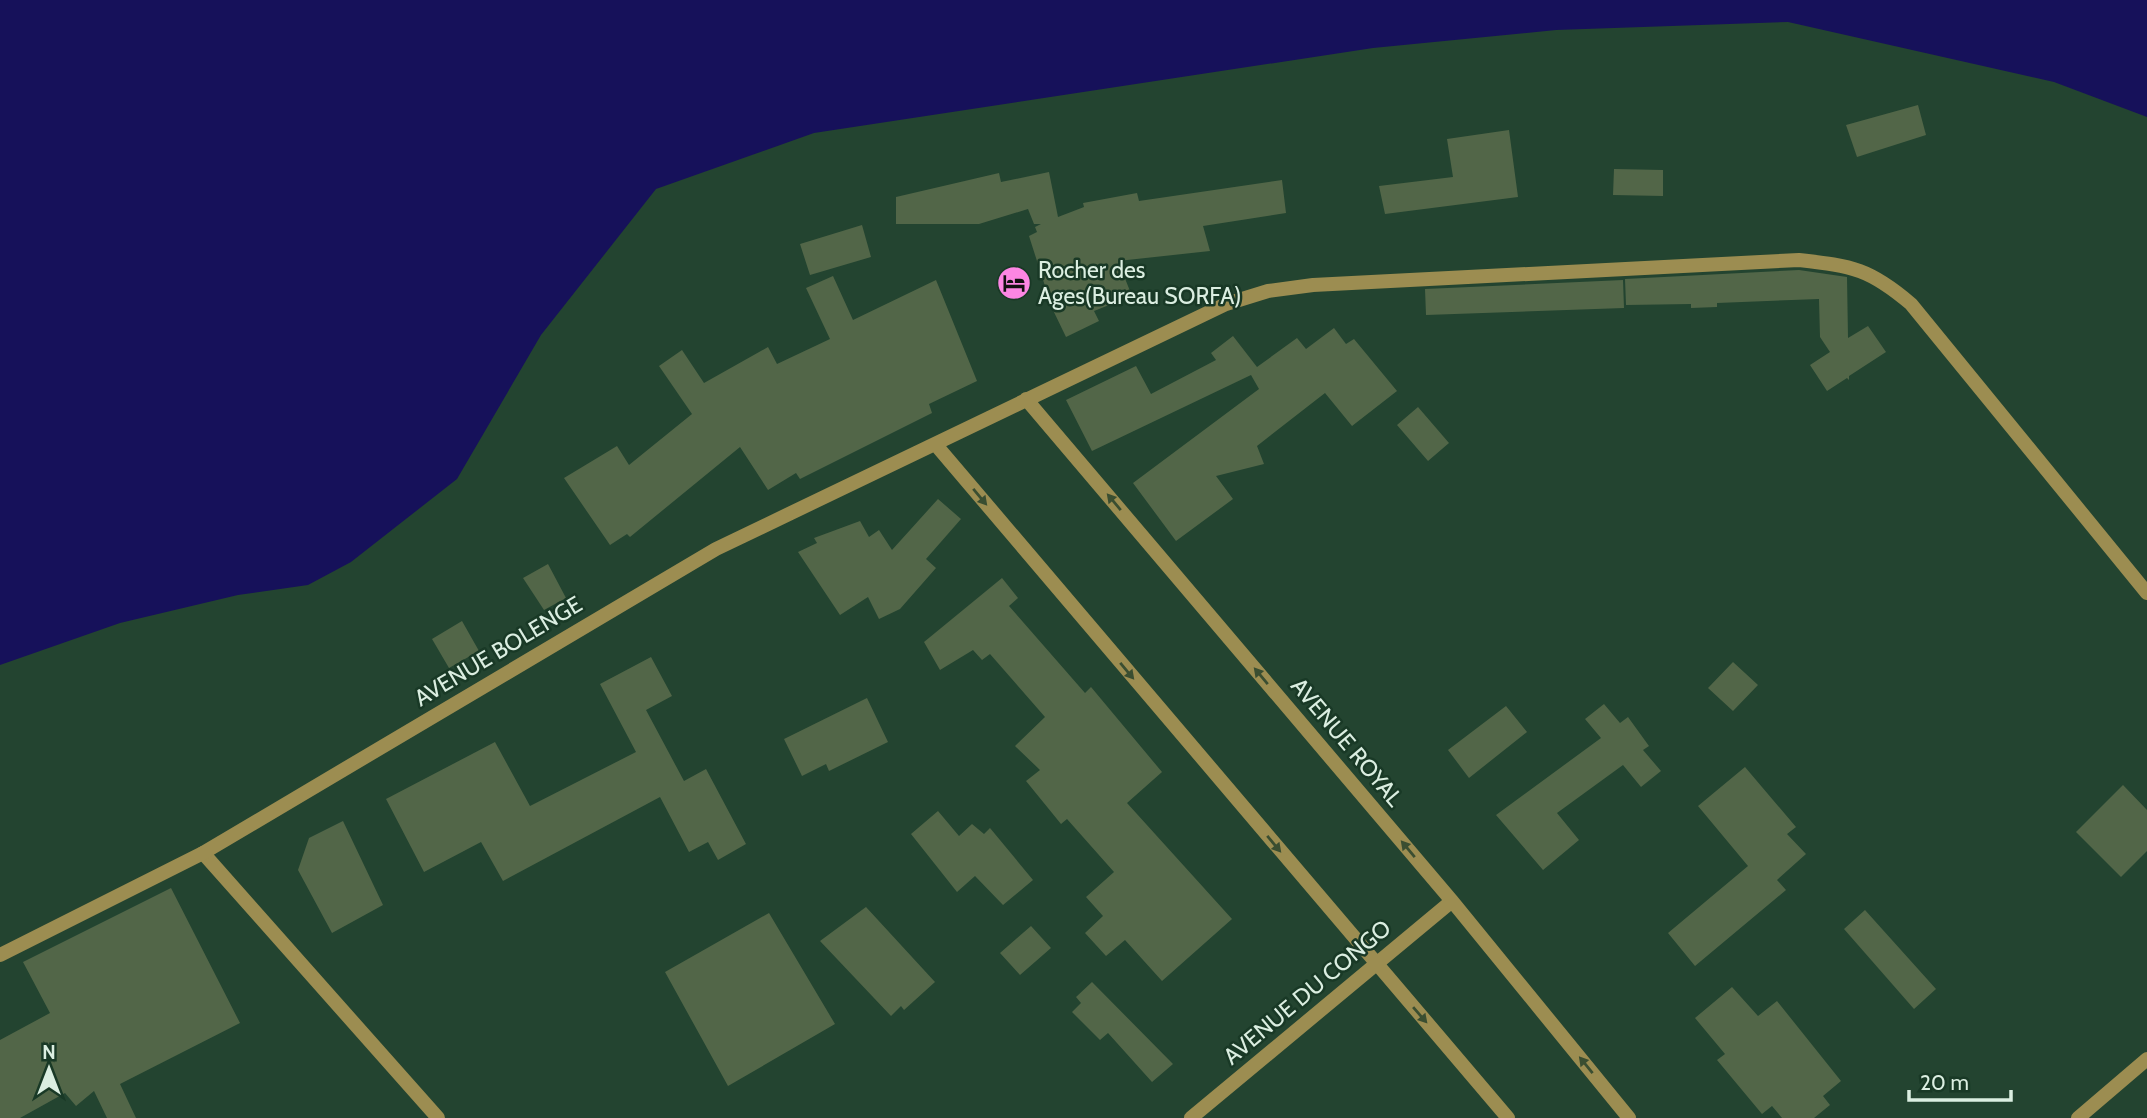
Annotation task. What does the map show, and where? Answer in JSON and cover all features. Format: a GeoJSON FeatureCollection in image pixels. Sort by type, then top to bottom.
{"type":"FeatureCollection","features":[{"type":"Feature","properties":{"kind":"street","name":"AVENUE BOLENGE"},"geometry":{"type":"LineString","coordinates":[[0,955],[203,853],[716,549],[1226,304],[1268,291],[1313,285],[1799,260],[1850,266],[1882,279],[1912,304],[2147,593]]}},
{"type":"Feature","properties":{"kind":"street","name":"AVENUE ROYAL"},"geometry":{"type":"LineString","coordinates":[[1026,399],[1452,901],[1629,1118]]}},
{"type":"Feature","properties":{"kind":"street"},"geometry":{"type":"LineString","coordinates":[[936,445],[1508,1118]]}},
{"type":"Feature","properties":{"kind":"street"},"geometry":{"type":"LineString","coordinates":[[203,853],[438,1118]]}},
{"type":"Feature","properties":{"kind":"street","name":"AVENUE DU CONGO"},"geometry":{"type":"LineString","coordinates":[[1191,1118],[1452,901]]}},
{"type":"Feature","properties":{"kind":"street"},"geometry":{"type":"LineString","coordinates":[[2078,1118],[2147,1059]]}},
{"type":"Feature","properties":{"kind":"shaded area"},"geometry":{"type":"Polygon","coordinates":[[[0,0],[2147,0],[2147,117],[2054,82],[1788,22],[1556,30],[1373,48],[814,133],[656,189],[541,335],[457,479],[351,562],[308,585],[238,595],[120,623],[0,665],[0,0]]]}},
{"type":"Feature","properties":{"kind":"building"},"geometry":{"type":"Polygon","coordinates":[[[1918,105],[1926,135],[1857,157],[1846,125],[1918,105]]]}},
{"type":"Feature","properties":{"kind":"building"},"geometry":{"type":"Polygon","coordinates":[[[1509,130],[1518,197],[1385,214],[1379,186],[1453,177],[1447,139],[1509,130]]]}},
{"type":"Feature","properties":{"kind":"building"},"geometry":{"type":"Polygon","coordinates":[[[1614,169],[1663,170],[1663,196],[1613,195],[1614,169]]]}},
{"type":"Feature","properties":{"kind":"building"},"geometry":{"type":"Polygon","coordinates":[[[1049,172],[1058,217],[1084,207],[1083,203],[1137,193],[1139,201],[1282,180],[1286,213],[1203,226],[1210,251],[1118,261],[1132,296],[1094,311],[1099,321],[1066,337],[1052,308],[1029,236],[1037,232],[1035,227],[1041,224],[1034,224],[1028,209],[979,224],[896,224],[896,197],[999,173],[1001,182],[1049,172]]]}},
{"type":"Feature","properties":{"kind":"building"},"geometry":{"type":"Polygon","coordinates":[[[862,225],[871,257],[810,275],[800,244],[862,225]]]}},
{"type":"Feature","properties":{"kind":"building"},"geometry":{"type":"Polygon","coordinates":[[[1799,270],[1847,277],[1848,338],[1868,326],[1886,352],[1849,376],[1849,380],[1847,378],[1827,391],[1810,365],[1830,352],[1820,337],[1819,299],[1717,303],[1717,307],[1691,308],[1691,304],[1626,305],[1625,279],[1799,270]]]}},
{"type":"Feature","properties":{"kind":"building"},"geometry":{"type":"Polygon","coordinates":[[[833,276],[853,320],[936,280],[977,381],[929,404],[932,413],[800,479],[796,473],[768,490],[740,447],[630,537],[627,534],[610,545],[564,478],[617,446],[629,465],[692,414],[659,366],[682,350],[704,383],[768,347],[777,364],[830,339],[806,288],[833,276]]]}},
{"type":"Feature","properties":{"kind":"building"},"geometry":{"type":"Polygon","coordinates":[[[1623,280],[1624,308],[1426,315],[1425,289],[1623,280]]]}},
{"type":"Feature","properties":{"kind":"building"},"geometry":{"type":"Polygon","coordinates":[[[1334,328],[1346,344],[1354,339],[1397,391],[1352,426],[1325,393],[1257,446],[1264,464],[1216,476],[1233,499],[1176,541],[1133,483],[1259,389],[1251,375],[1092,451],[1066,400],[1136,366],[1151,394],[1216,360],[1211,353],[1233,336],[1257,367],[1297,338],[1306,349],[1334,328]]]}},
{"type":"Feature","properties":{"kind":"building"},"geometry":{"type":"Polygon","coordinates":[[[1418,407],[1449,443],[1428,461],[1397,425],[1418,407]]]}},
{"type":"Feature","properties":{"kind":"building"},"geometry":{"type":"Polygon","coordinates":[[[938,499],[961,519],[926,559],[936,568],[900,609],[879,619],[868,597],[840,615],[798,552],[817,543],[814,538],[860,521],[869,537],[879,530],[892,550],[938,499]]]}},
{"type":"Feature","properties":{"kind":"building"},"geometry":{"type":"Polygon","coordinates":[[[548,564],[566,598],[544,610],[523,578],[548,564]]]}},
{"type":"Feature","properties":{"kind":"building"},"geometry":{"type":"Polygon","coordinates":[[[1002,578],[1018,598],[1009,606],[1085,693],[1091,687],[1162,772],[1127,803],[1232,919],[1162,981],[1125,940],[1106,956],[1085,933],[1103,916],[1086,897],[1114,872],[1067,819],[1061,824],[1026,781],[1040,770],[1015,746],[1045,717],[990,654],[982,660],[973,650],[940,670],[924,642],[1002,578]]]}},
{"type":"Feature","properties":{"kind":"building"},"geometry":{"type":"Polygon","coordinates":[[[462,621],[479,651],[449,668],[432,639],[462,621]]]}},
{"type":"Feature","properties":{"kind":"building"},"geometry":{"type":"Polygon","coordinates":[[[651,657],[672,696],[646,710],[684,781],[706,769],[746,844],[718,860],[708,842],[689,852],[660,797],[503,881],[481,842],[424,872],[386,799],[495,742],[530,806],[636,752],[600,684],[651,657]]]}},
{"type":"Feature","properties":{"kind":"building"},"geometry":{"type":"Polygon","coordinates":[[[1733,662],[1758,685],[1733,711],[1708,688],[1733,662]]]}},
{"type":"Feature","properties":{"kind":"building"},"geometry":{"type":"Polygon","coordinates":[[[867,698],[888,742],[829,771],[826,764],[802,776],[784,739],[867,698]]]}},
{"type":"Feature","properties":{"kind":"building"},"geometry":{"type":"Polygon","coordinates":[[[1604,704],[1620,723],[1628,717],[1649,746],[1643,750],[1661,771],[1641,787],[1623,765],[1557,813],[1579,840],[1543,870],[1496,815],[1601,738],[1585,719],[1604,704]]]}},
{"type":"Feature","properties":{"kind":"building"},"geometry":{"type":"Polygon","coordinates":[[[1506,706],[1527,732],[1469,778],[1448,750],[1506,706]]]}},
{"type":"Feature","properties":{"kind":"building"},"geometry":{"type":"Polygon","coordinates":[[[1745,767],[1796,827],[1787,834],[1806,854],[1777,880],[1786,890],[1695,966],[1668,933],[1748,866],[1698,806],[1745,767]]]}},
{"type":"Feature","properties":{"kind":"building"},"geometry":{"type":"Polygon","coordinates":[[[2123,785],[2147,810],[2147,851],[2121,877],[2076,832],[2123,785]]]}},
{"type":"Feature","properties":{"kind":"building"},"geometry":{"type":"Polygon","coordinates":[[[938,811],[959,836],[972,824],[984,834],[990,828],[1033,880],[1003,905],[975,876],[957,892],[911,834],[938,811]]]}},
{"type":"Feature","properties":{"kind":"building"},"geometry":{"type":"Polygon","coordinates":[[[343,821],[383,905],[332,933],[298,870],[309,838],[343,821]]]}},
{"type":"Feature","properties":{"kind":"building"},"geometry":{"type":"Polygon","coordinates":[[[171,888],[240,1023],[120,1084],[136,1118],[107,1118],[94,1091],[76,1106],[65,1093],[20,1118],[0,1118],[0,1040],[50,1013],[23,962],[171,888]]]}},
{"type":"Feature","properties":{"kind":"building"},"geometry":{"type":"Polygon","coordinates":[[[866,907],[935,982],[904,1010],[901,1006],[891,1016],[820,941],[866,907]]]}},
{"type":"Feature","properties":{"kind":"building"},"geometry":{"type":"Polygon","coordinates":[[[1865,910],[1936,989],[1914,1009],[1844,929],[1865,910]]]}},
{"type":"Feature","properties":{"kind":"building"},"geometry":{"type":"Polygon","coordinates":[[[769,913],[835,1024],[728,1086],[665,972],[769,913]]]}},
{"type":"Feature","properties":{"kind":"building"},"geometry":{"type":"Polygon","coordinates":[[[1031,926],[1051,948],[1020,975],[1000,953],[1031,926]]]}},
{"type":"Feature","properties":{"kind":"building"},"geometry":{"type":"Polygon","coordinates":[[[1092,982],[1173,1064],[1152,1082],[1108,1033],[1100,1040],[1072,1012],[1081,1003],[1076,997],[1092,982]]]}},
{"type":"Feature","properties":{"kind":"building"},"geometry":{"type":"Polygon","coordinates":[[[1732,987],[1758,1016],[1777,1001],[1841,1081],[1823,1096],[1830,1105],[1814,1118],[1782,1118],[1772,1106],[1762,1114],[1717,1060],[1725,1054],[1695,1018],[1732,987]]]}},
{"type":"Feature","properties":{"kind":"place","name":"Rocher des Ages(Bureau SORFA)"},"geometry":{"type":"Point","coordinates":[1014,283]}}]}
